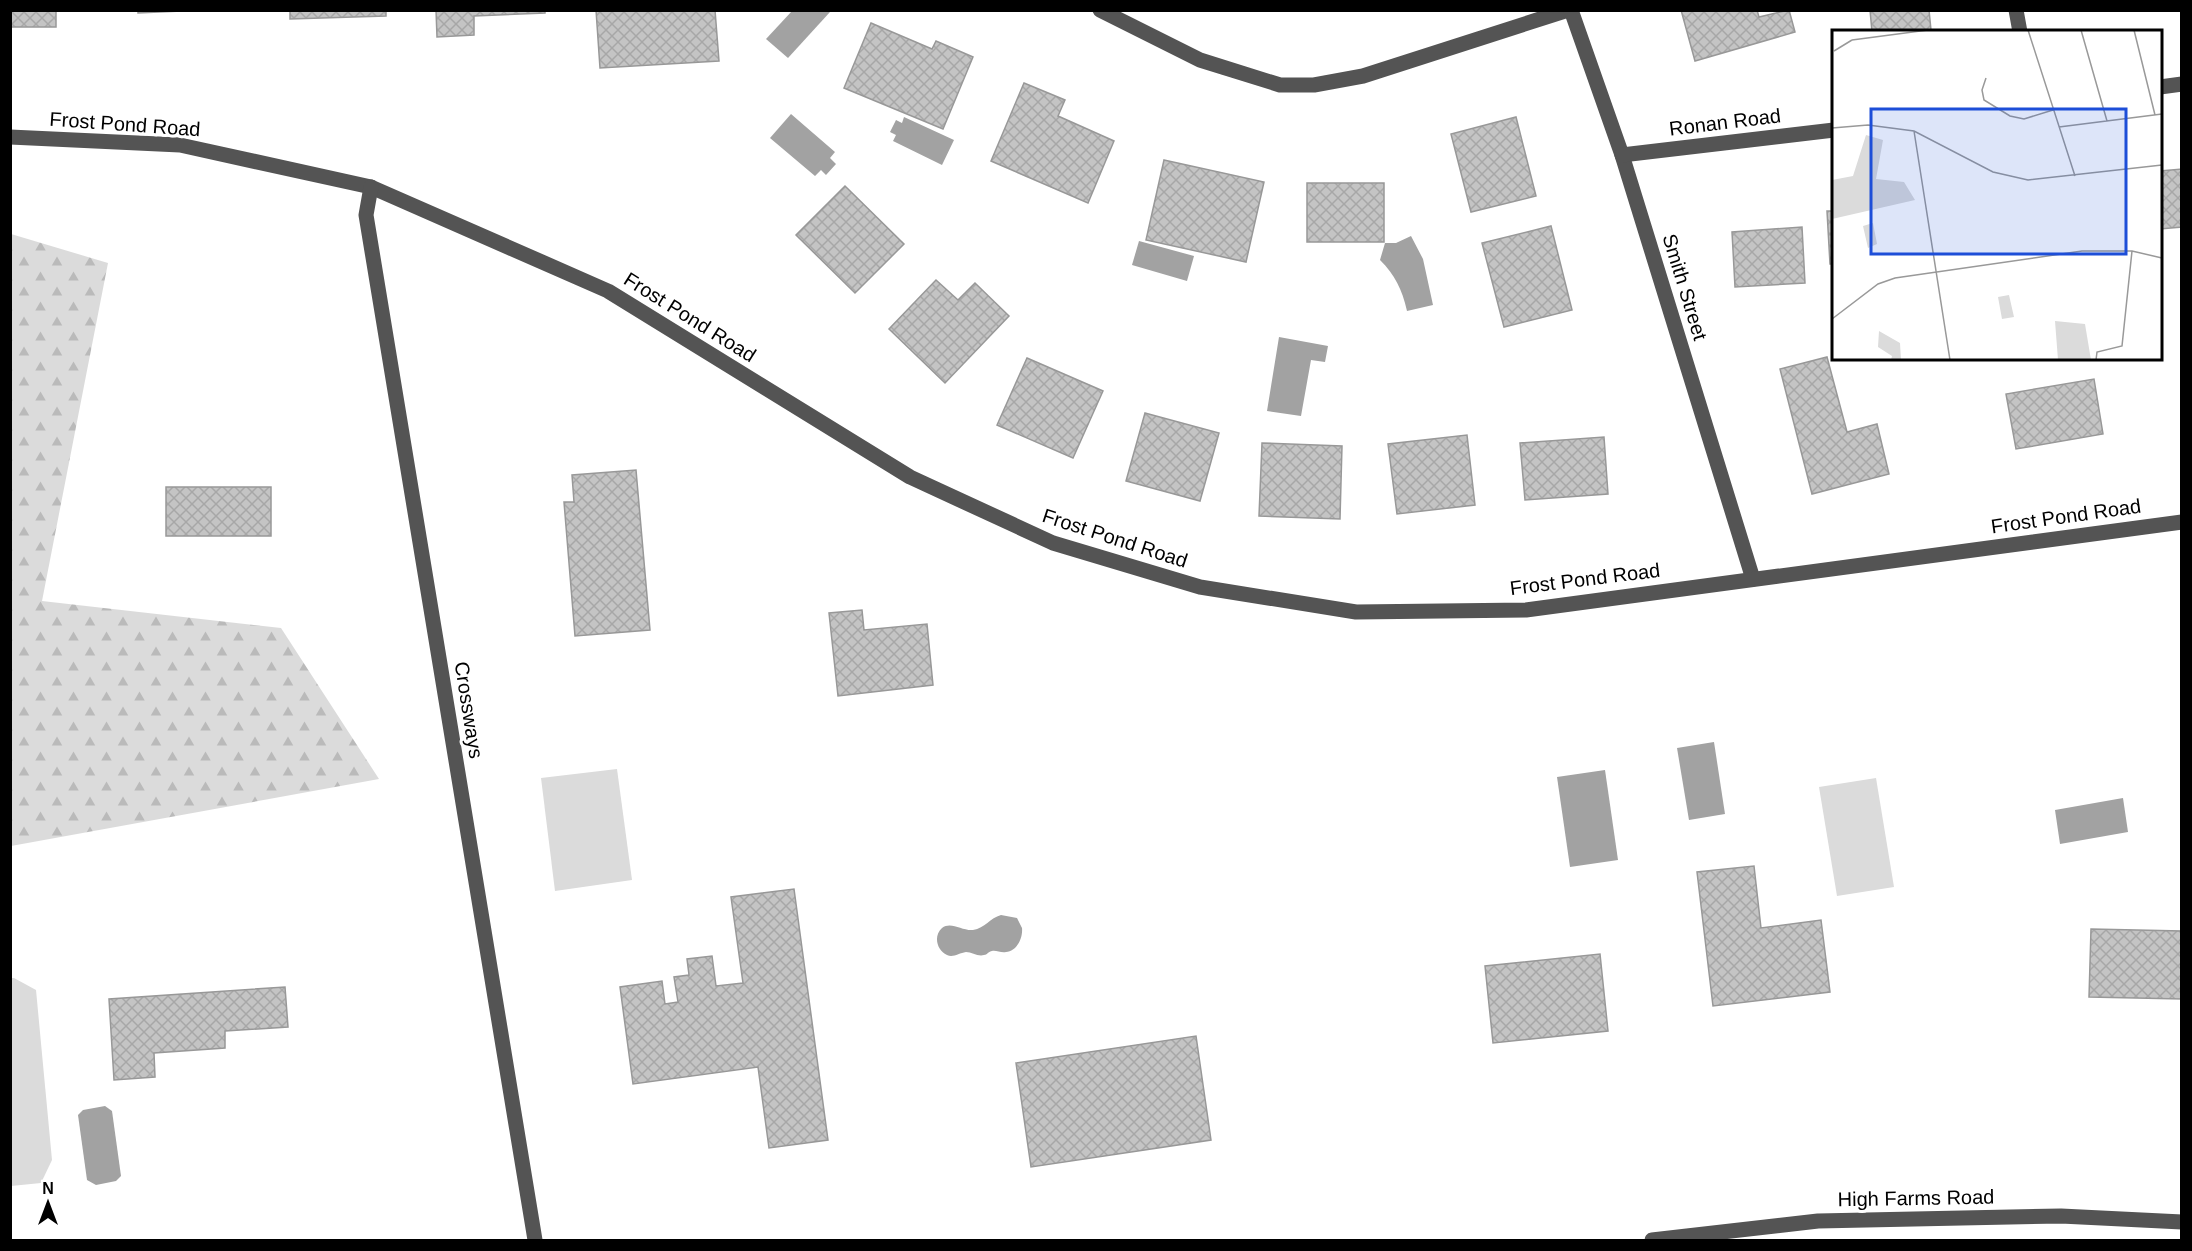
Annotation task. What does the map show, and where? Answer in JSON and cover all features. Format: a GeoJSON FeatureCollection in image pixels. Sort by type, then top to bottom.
{"type":"FeatureCollection","features":[{"type":"Feature","properties":{"kind":"street"},"geometry":{"type":"LineString","coordinates":[[1100,10],[1200,60],[1280,85],[1314,85],[1363,76],[1569,10]]}},
{"type":"Feature","properties":{"kind":"street","name":"Smith Street"},"geometry":{"type":"LineString","coordinates":[[1569,10],[1622,155],[1753,579]]}},
{"type":"Feature","properties":{"kind":"street"},"geometry":{"type":"LineString","coordinates":[[2016,10],[2020,30]]}},
{"type":"Feature","properties":{"kind":"street"},"geometry":{"type":"LineString","coordinates":[[2162,87],[2181,84]]}},
{"type":"Feature","properties":{"kind":"street","name":"Ronan Road"},"geometry":{"type":"LineString","coordinates":[[1622,155],[1832,130]]}},
{"type":"Feature","properties":{"kind":"street","name":"Frost Pond Road"},"geometry":{"type":"LineString","coordinates":[[10,137],[180,145],[371,187],[608,291],[910,477],[1053,543],[1200,587],[1356,612],[1526,610],[2181,522]]}},
{"type":"Feature","properties":{"kind":"street","name":"Crossways"},"geometry":{"type":"LineString","coordinates":[[371,187],[366,215],[535,1240]]}},
{"type":"Feature","properties":{"kind":"street","name":"High Farms Road"},"geometry":{"type":"LineString","coordinates":[[1653,1240],[1818,1221],[2061,1216],[2181,1222]]}},
{"type":"Feature","properties":{"kind":"green space"},"geometry":{"type":"Polygon","coordinates":[[[11,234],[108,263],[42,601],[281,628],[379,779],[11,846],[11,234]]]}},
{"type":"Feature","properties":{"kind":"green space"},"geometry":{"type":"Polygon","coordinates":[[[617,769],[632,880],[555,891],[541,778],[617,769]]]}},
{"type":"Feature","properties":{"kind":"green space"},"geometry":{"type":"Polygon","coordinates":[[[1876,778],[1894,887],[1837,896],[1819,787],[1876,778]]]}},
{"type":"Feature","properties":{"kind":"green space"},"geometry":{"type":"Polygon","coordinates":[[[11,978],[36,990],[52,1160],[41,1183],[11,1186],[11,978]]]}},
{"type":"Feature","properties":{"kind":"shaded area"},"geometry":{"type":"Polygon","coordinates":[[[792,11],[829,11],[788,58],[766,39],[792,11]]]}},
{"type":"Feature","properties":{"kind":"shaded area"},"geometry":{"type":"Polygon","coordinates":[[[791,114],[835,152],[830,158],[836,164],[826,175],[821,170],[815,176],[770,138],[791,114]]]}},
{"type":"Feature","properties":{"kind":"shaded area"},"geometry":{"type":"Polygon","coordinates":[[[904,117],[954,140],[942,165],[893,141],[896,135],[890,132],[896,120],[902,123],[904,117]]]}},
{"type":"Feature","properties":{"kind":"shaded area"},"geometry":{"type":"Polygon","coordinates":[[[1411,236],[1423,259],[1433,305],[1407,311],[1397,283],[1380,260],[1385,243],[1396,243],[1411,236]]]}},
{"type":"Feature","properties":{"kind":"shaded area"},"geometry":{"type":"Polygon","coordinates":[[[1139,241],[1194,256],[1187,281],[1132,265],[1139,241]]]}},
{"type":"Feature","properties":{"kind":"shaded area"},"geometry":{"type":"Polygon","coordinates":[[[1279,337],[1328,346],[1325,362],[1311,360],[1301,416],[1267,411],[1279,337]]]}},
{"type":"Feature","properties":{"kind":"shaded area"},"geometry":{"type":"Polygon","coordinates":[[[1714,742],[1725,814],[1689,820],[1677,748],[1714,742]]]}},
{"type":"Feature","properties":{"kind":"shaded area"},"geometry":{"type":"Polygon","coordinates":[[[1605,770],[1618,860],[1570,867],[1557,777],[1605,770]]]}},
{"type":"Feature","properties":{"kind":"shaded area"},"geometry":{"type":"Polygon","coordinates":[[[2123,798],[2128,832],[2060,844],[2055,810],[2123,798]]]}},
{"type":"Feature","properties":{"kind":"shaded area"},"geometry":{"type":"Polygon","coordinates":[[[1001,915],[1017,918],[1022,928],[1019,943],[1010,951],[992,951],[985,955],[966,952],[952,956],[944,953],[937,943],[939,931],[945,926],[973,930],[1001,915]]]}},
{"type":"Feature","properties":{"kind":"shaded area"},"geometry":{"type":"Polygon","coordinates":[[[105,1106],[112,1111],[121,1176],[116,1181],[96,1185],[87,1180],[78,1115],[83,1110],[105,1106]]]}},
{"type":"Feature","properties":{"kind":"building"},"geometry":{"type":"Polygon","coordinates":[[[10,10],[56,10],[56,27],[10,27],[10,10]]]}},
{"type":"Feature","properties":{"kind":"building"},"geometry":{"type":"Polygon","coordinates":[[[138,10],[204,10],[138,13],[138,10]]]}},
{"type":"Feature","properties":{"kind":"building"},"geometry":{"type":"Polygon","coordinates":[[[290,10],[386,10],[386,16],[290,19],[290,10]]]}},
{"type":"Feature","properties":{"kind":"building"},"geometry":{"type":"Polygon","coordinates":[[[436,10],[545,10],[545,13],[474,16],[474,35],[437,37],[436,10]]]}},
{"type":"Feature","properties":{"kind":"building"},"geometry":{"type":"Polygon","coordinates":[[[596,10],[715,10],[719,61],[600,68],[596,10]]]}},
{"type":"Feature","properties":{"kind":"building"},"geometry":{"type":"Polygon","coordinates":[[[1681,10],[1757,10],[1759,17],[1789,10],[1795,32],[1695,61],[1681,10]]]}},
{"type":"Feature","properties":{"kind":"building"},"geometry":{"type":"Polygon","coordinates":[[[1870,10],[1929,10],[1931,30],[1872,30],[1870,10]]]}},
{"type":"Feature","properties":{"kind":"building"},"geometry":{"type":"Polygon","coordinates":[[[871,23],[932,49],[936,41],[973,57],[943,129],[844,88],[871,23]]]}},
{"type":"Feature","properties":{"kind":"building"},"geometry":{"type":"Polygon","coordinates":[[[1024,83],[1065,100],[1058,116],[1114,141],[1088,203],[991,161],[1024,83]]]}},
{"type":"Feature","properties":{"kind":"building"},"geometry":{"type":"Polygon","coordinates":[[[1516,117],[1536,196],[1471,212],[1451,134],[1516,117]]]}},
{"type":"Feature","properties":{"kind":"building"},"geometry":{"type":"Polygon","coordinates":[[[1164,160],[1264,182],[1246,262],[1146,240],[1164,160]]]}},
{"type":"Feature","properties":{"kind":"building"},"geometry":{"type":"Polygon","coordinates":[[[2182,169],[2182,227],[2162,229],[2162,171],[2182,169]]]}},
{"type":"Feature","properties":{"kind":"building"},"geometry":{"type":"Polygon","coordinates":[[[1307,183],[1384,183],[1384,242],[1307,242],[1307,183]]]}},
{"type":"Feature","properties":{"kind":"building"},"geometry":{"type":"Polygon","coordinates":[[[845,186],[904,244],[855,293],[796,235],[845,186]]]}},
{"type":"Feature","properties":{"kind":"building"},"geometry":{"type":"Polygon","coordinates":[[[1827,211],[1832,211],[1832,264],[1830,264],[1827,211]]]}},
{"type":"Feature","properties":{"kind":"building"},"geometry":{"type":"Polygon","coordinates":[[[1551,226],[1572,310],[1504,327],[1482,243],[1551,226]]]}},
{"type":"Feature","properties":{"kind":"building"},"geometry":{"type":"Polygon","coordinates":[[[1802,227],[1805,283],[1735,287],[1732,232],[1802,227]]]}},
{"type":"Feature","properties":{"kind":"building"},"geometry":{"type":"Polygon","coordinates":[[[936,280],[958,300],[975,283],[1009,316],[945,383],[889,329],[936,280]]]}},
{"type":"Feature","properties":{"kind":"building"},"geometry":{"type":"Polygon","coordinates":[[[1827,357],[1847,432],[1877,424],[1889,474],[1812,494],[1780,369],[1827,357]]]}},
{"type":"Feature","properties":{"kind":"building"},"geometry":{"type":"Polygon","coordinates":[[[1027,358],[1103,391],[1073,458],[997,425],[1027,358]]]}},
{"type":"Feature","properties":{"kind":"building"},"geometry":{"type":"Polygon","coordinates":[[[2094,379],[2103,434],[2016,449],[2006,394],[2094,379]]]}},
{"type":"Feature","properties":{"kind":"building"},"geometry":{"type":"Polygon","coordinates":[[[1145,413],[1219,433],[1200,501],[1126,481],[1145,413]]]}},
{"type":"Feature","properties":{"kind":"building"},"geometry":{"type":"Polygon","coordinates":[[[1467,435],[1475,505],[1397,514],[1388,444],[1467,435]]]}},
{"type":"Feature","properties":{"kind":"building"},"geometry":{"type":"Polygon","coordinates":[[[1604,437],[1608,494],[1525,500],[1520,443],[1604,437]]]}},
{"type":"Feature","properties":{"kind":"building"},"geometry":{"type":"Polygon","coordinates":[[[1262,443],[1342,446],[1340,519],[1259,516],[1262,443]]]}},
{"type":"Feature","properties":{"kind":"building"},"geometry":{"type":"Polygon","coordinates":[[[636,470],[650,630],[575,636],[564,502],[574,502],[572,475],[636,470]]]}},
{"type":"Feature","properties":{"kind":"building"},"geometry":{"type":"Polygon","coordinates":[[[166,487],[271,487],[271,536],[166,536],[166,487]]]}},
{"type":"Feature","properties":{"kind":"building"},"geometry":{"type":"Polygon","coordinates":[[[862,610],[864,630],[927,624],[933,685],[838,696],[829,613],[862,610]]]}},
{"type":"Feature","properties":{"kind":"building"},"geometry":{"type":"Polygon","coordinates":[[[1754,866],[1761,928],[1821,920],[1830,992],[1713,1006],[1697,872],[1754,866]]]}},
{"type":"Feature","properties":{"kind":"building"},"geometry":{"type":"Polygon","coordinates":[[[794,889],[828,1140],[769,1148],[758,1067],[633,1084],[620,987],[662,981],[665,1004],[678,1002],[674,977],[689,975],[687,959],[712,956],[716,986],[743,983],[731,897],[794,889]]]}},
{"type":"Feature","properties":{"kind":"building"},"geometry":{"type":"Polygon","coordinates":[[[2091,929],[2182,931],[2182,999],[2089,997],[2091,929]]]}},
{"type":"Feature","properties":{"kind":"building"},"geometry":{"type":"Polygon","coordinates":[[[1600,954],[1608,1031],[1493,1043],[1485,966],[1600,954]]]}},
{"type":"Feature","properties":{"kind":"building"},"geometry":{"type":"Polygon","coordinates":[[[285,987],[288,1027],[225,1031],[225,1048],[154,1053],[155,1077],[114,1080],[109,999],[285,987]]]}},
{"type":"Feature","properties":{"kind":"building"},"geometry":{"type":"Polygon","coordinates":[[[1196,1036],[1211,1140],[1031,1167],[1016,1063],[1196,1036]]]}}]}
